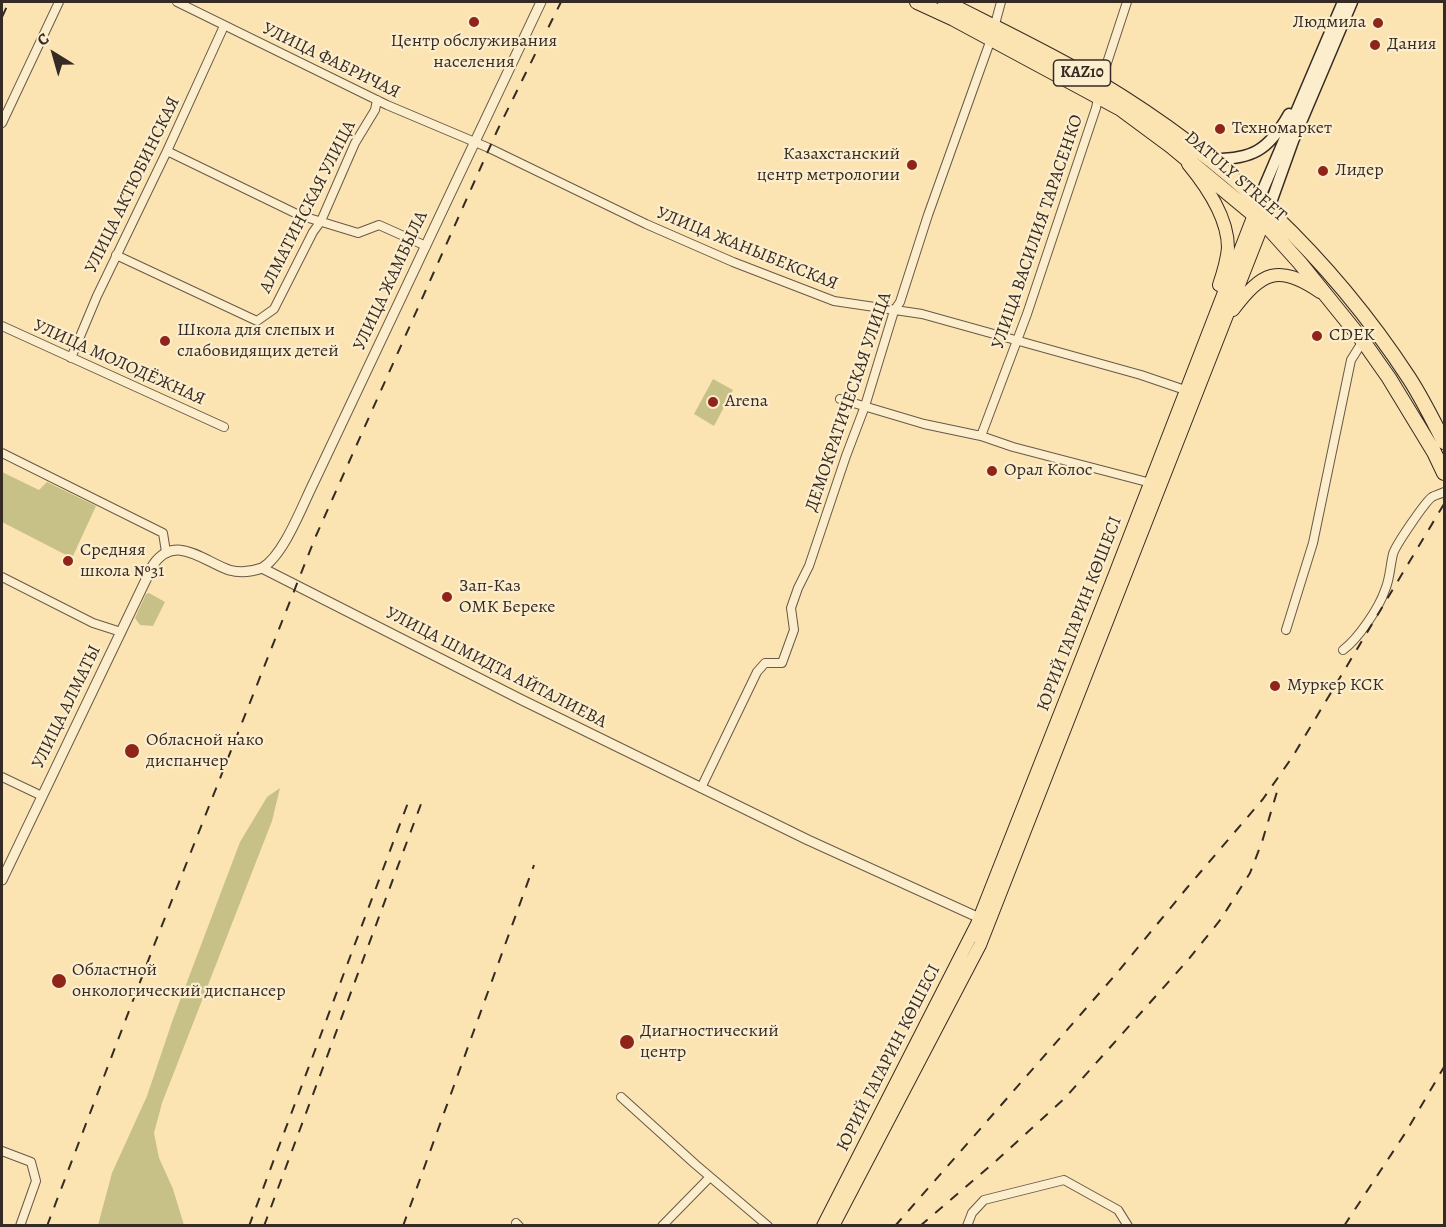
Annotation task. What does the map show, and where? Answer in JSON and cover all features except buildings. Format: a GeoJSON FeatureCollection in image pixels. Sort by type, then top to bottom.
{"type":"FeatureCollection","features":[{"type":"Feature","properties":{"kind":"highway","name":"DATULY STREET"},"geometry":{"type":"LineString","coordinates":[[917,2],[993,33]]}},
{"type":"Feature","properties":{"kind":"highway","name":"DATULY STREET"},"geometry":{"type":"LineString","coordinates":[[945,2],[993,33],[1149,115],[1210,159],[1264,204],[1340,286],[1378,334],[1409,380],[1444,441]]}},
{"type":"Feature","properties":{"kind":"highway","name":"DATULY STREET"},"geometry":{"type":"LineString","coordinates":[[1099,89],[1259,218],[1363,341],[1389,378],[1434,452],[1444,473]]}},
{"type":"Feature","properties":{"kind":"highway"},"geometry":{"type":"LineString","coordinates":[[1327,297],[1340,286]]}},
{"type":"Feature","properties":{"kind":"main road","name":"ЮРИЙ ГАГАРИН КӨШЕСІ"},"geometry":{"type":"LineString","coordinates":[[832,1226],[981,945],[985,920],[1150,483],[1225,320],[1308,83],[1343,2]]}},
{"type":"Feature","properties":{"kind":"main road","name":"ЮРИЙ ГАГАРИН КӨШЕСІ"},"geometry":{"type":"LineString","coordinates":[[1264,204],[1352,2]]}},
{"type":"Feature","properties":{"kind":"main road"},"geometry":{"type":"LineString","coordinates":[[1210,159],[1230,159],[1248,155],[1269,143],[1308,83]]}},
{"type":"Feature","properties":{"kind":"main road"},"geometry":{"type":"LineString","coordinates":[[1171,146],[1210,195],[1226,230],[1228,250],[1214,301],[1210,327]]}},
{"type":"Feature","properties":{"kind":"main road","name":"ЮРИЙ ГАГАРИН КӨШЕСІ"},"geometry":{"type":"LineString","coordinates":[[823,1226],[970,940],[985,920],[1191,392],[1210,327],[1259,218]]}},
{"type":"Feature","properties":{"kind":"main road"},"geometry":{"type":"LineString","coordinates":[[1225,320],[1251,288],[1272,276],[1285,274],[1297,277],[1327,297]]}},
{"type":"Feature","properties":{"kind":"street"},"geometry":{"type":"LineString","coordinates":[[2,123],[59,2]]}},
{"type":"Feature","properties":{"kind":"street","name":"УЛИЦА ФАБРИЧАЯ"},"geometry":{"type":"LineString","coordinates":[[177,2],[377,100],[474,142]]}},
{"type":"Feature","properties":{"kind":"street","name":"УЛИЦА ЖАМБЫЛА"},"geometry":{"type":"LineString","coordinates":[[262,568],[274,558],[289,531],[541,2]]}},
{"type":"Feature","properties":{"kind":"street","name":"ДЕМОКРАТИЧЕСКАЯ УЛИЦА"},"geometry":{"type":"LineString","coordinates":[[701,788],[757,672],[765,663],[782,663],[794,630],[791,608],[809,566],[846,456],[866,406],[894,311],[900,302],[928,215],[993,33],[1001,2]]}},
{"type":"Feature","properties":{"kind":"street","name":"УЛИЦА ВАСИЛИЯ ТАРАСЕНКО"},"geometry":{"type":"LineString","coordinates":[[981,436],[1017,341],[1096,108],[1099,89],[1127,2]]}},
{"type":"Feature","properties":{"kind":"street","name":"УЛИЦА АКТЮБИНСКАЯ"},"geometry":{"type":"LineString","coordinates":[[71,358],[116,255],[224,26]]}},
{"type":"Feature","properties":{"kind":"street","name":"АЛМАТИНСКАЯ УЛИЦА"},"geometry":{"type":"LineString","coordinates":[[116,255],[258,321],[274,309],[321,221],[355,143],[375,110],[377,100]]}},
{"type":"Feature","properties":{"kind":"street","name":"УЛИЦА ЖАНЫБЕКСКАЯ"},"geometry":{"type":"LineString","coordinates":[[474,142],[646,224],[733,262],[834,301],[922,314],[1138,374],[1191,392]]}},
{"type":"Feature","properties":{"kind":"street"},"geometry":{"type":"LineString","coordinates":[[167,151],[299,215],[358,233],[379,225],[426,246]]}},
{"type":"Feature","properties":{"kind":"street","name":"УЛИЦА МОЛОДЁЖНАЯ"},"geometry":{"type":"LineString","coordinates":[[2,326],[224,427]]}},
{"type":"Feature","properties":{"kind":"street"},"geometry":{"type":"LineString","coordinates":[[1286,630],[1312,543],[1351,360],[1363,341]]}},
{"type":"Feature","properties":{"kind":"street"},"geometry":{"type":"LineString","coordinates":[[840,399],[924,424],[981,436],[1013,447],[1150,483]]}},
{"type":"Feature","properties":{"kind":"street"},"geometry":{"type":"LineString","coordinates":[[2,453],[163,533],[166,552],[186,551],[229,570],[240,572],[262,568]]}},
{"type":"Feature","properties":{"kind":"street"},"geometry":{"type":"LineString","coordinates":[[1343,650],[1349,646],[1367,622],[1384,593],[1393,553],[1432,497],[1444,492]]}},
{"type":"Feature","properties":{"kind":"street","name":"УЛИЦА АЛМАТЫ"},"geometry":{"type":"LineString","coordinates":[[2,880],[153,565],[166,552]]}},
{"type":"Feature","properties":{"kind":"street","name":"УЛИЦА ШМИДТА АЙТАЛИЕВА"},"geometry":{"type":"LineString","coordinates":[[262,568],[701,788],[829,850],[985,920]]}},
{"type":"Feature","properties":{"kind":"street"},"geometry":{"type":"LineString","coordinates":[[2,577],[93,623],[121,632]]}},
{"type":"Feature","properties":{"kind":"street"},"geometry":{"type":"LineString","coordinates":[[2,777],[42,796]]}},
{"type":"Feature","properties":{"kind":"street"},"geometry":{"type":"LineString","coordinates":[[621,1097],[768,1226]]}},
{"type":"Feature","properties":{"kind":"street"},"geometry":{"type":"LineString","coordinates":[[2,1151],[31,1162],[36,1181],[20,1226]]}},
{"type":"Feature","properties":{"kind":"street"},"geometry":{"type":"LineString","coordinates":[[662,1226],[710,1176]]}},
{"type":"Feature","properties":{"kind":"street"},"geometry":{"type":"LineString","coordinates":[[967,1226],[972,1213],[984,1200],[1064,1180],[1118,1210],[1128,1226]]}},
{"type":"Feature","properties":{"kind":"shaded area","name":"Arena"},"geometry":{"type":"Polygon","coordinates":[[[713,379],[733,390],[714,426],[694,414],[713,379]]]}},
{"type":"Feature","properties":{"kind":"shaded area"},"geometry":{"type":"Polygon","coordinates":[[[2,472],[39,490],[47,482],[96,506],[72,558],[2,522],[2,472]]]}},
{"type":"Feature","properties":{"kind":"shaded area"},"geometry":{"type":"Polygon","coordinates":[[[149,593],[165,602],[153,626],[140,625],[135,618],[146,594],[149,593]]]}},
{"type":"Feature","properties":{"kind":"shaded area"},"geometry":{"type":"Polygon","coordinates":[[[280,788],[272,821],[162,1103],[154,1133],[159,1158],[173,1189],[184,1225],[98,1225],[112,1173],[147,1096],[173,1019],[240,842],[267,797],[280,788]]]}},
{"type":"Feature","properties":{"kind":"railway"},"geometry":{"type":"LineString","coordinates":[[2,17],[9,2]]}},
{"type":"Feature","properties":{"kind":"railway"},"geometry":{"type":"LineString","coordinates":[[47,1226],[153,948],[315,538],[497,131],[561,2]]}},
{"type":"Feature","properties":{"kind":"railway"},"geometry":{"type":"LineString","coordinates":[[895,1226],[1117,973],[1263,799],[1293,756],[1444,504]]}},
{"type":"Feature","properties":{"kind":"railway"},"geometry":{"type":"LineString","coordinates":[[920,1226],[1064,1099],[1188,960],[1221,919],[1250,873],[1279,785]]}},
{"type":"Feature","properties":{"kind":"railway"},"geometry":{"type":"LineString","coordinates":[[249,1226],[409,800]]}},
{"type":"Feature","properties":{"kind":"railway"},"geometry":{"type":"LineString","coordinates":[[264,1226],[421,804]]}},
{"type":"Feature","properties":{"kind":"railway"},"geometry":{"type":"LineString","coordinates":[[403,1226],[534,865]]}},
{"type":"Feature","properties":{"kind":"railway"},"geometry":{"type":"LineString","coordinates":[[1344,1226],[1406,1132],[1444,1067]]}},
{"type":"Feature","properties":{"kind":"place","name":"Центр обслуживания наcеления"},"geometry":{"type":"Point","coordinates":[474,22]}},
{"type":"Feature","properties":{"kind":"place","name":"Людмила"},"geometry":{"type":"Point","coordinates":[1378,23]}},
{"type":"Feature","properties":{"kind":"place","name":"Дания"},"geometry":{"type":"Point","coordinates":[1375,45]}},
{"type":"Feature","properties":{"kind":"place","name":"Техномаркет"},"geometry":{"type":"Point","coordinates":[1220,129]}},
{"type":"Feature","properties":{"kind":"place","name":"Казахстанский центр метрологии"},"geometry":{"type":"Point","coordinates":[912,165]}},
{"type":"Feature","properties":{"kind":"place","name":"Лидер"},"geometry":{"type":"Point","coordinates":[1323,171]}},
{"type":"Feature","properties":{"kind":"place","name":"CDEK"},"geometry":{"type":"Point","coordinates":[1317,336]}},
{"type":"Feature","properties":{"kind":"place","name":"Школа для слепых и слабовидящих детей"},"geometry":{"type":"Point","coordinates":[165,341]}},
{"type":"Feature","properties":{"kind":"place","name":"Arena"},"geometry":{"type":"Point","coordinates":[713,402]}},
{"type":"Feature","properties":{"kind":"place","name":"Орал Колос"},"geometry":{"type":"Point","coordinates":[992,471]}},
{"type":"Feature","properties":{"kind":"place","name":"Средняя школа №31"},"geometry":{"type":"Point","coordinates":[68,561]}},
{"type":"Feature","properties":{"kind":"place","name":"Зап-Каз ОМК Береке"},"geometry":{"type":"Point","coordinates":[447,597]}},
{"type":"Feature","properties":{"kind":"place","name":"Муркер КСК"},"geometry":{"type":"Point","coordinates":[1275,686]}},
{"type":"Feature","properties":{"kind":"place","name":"Обласной нако диспанчер"},"geometry":{"type":"Point","coordinates":[132,751]}},
{"type":"Feature","properties":{"kind":"place","name":"Областной онкологический диспансер"},"geometry":{"type":"Point","coordinates":[59,981]}},
{"type":"Feature","properties":{"kind":"place","name":"Диагностический центр"},"geometry":{"type":"Point","coordinates":[627,1042]}}]}
